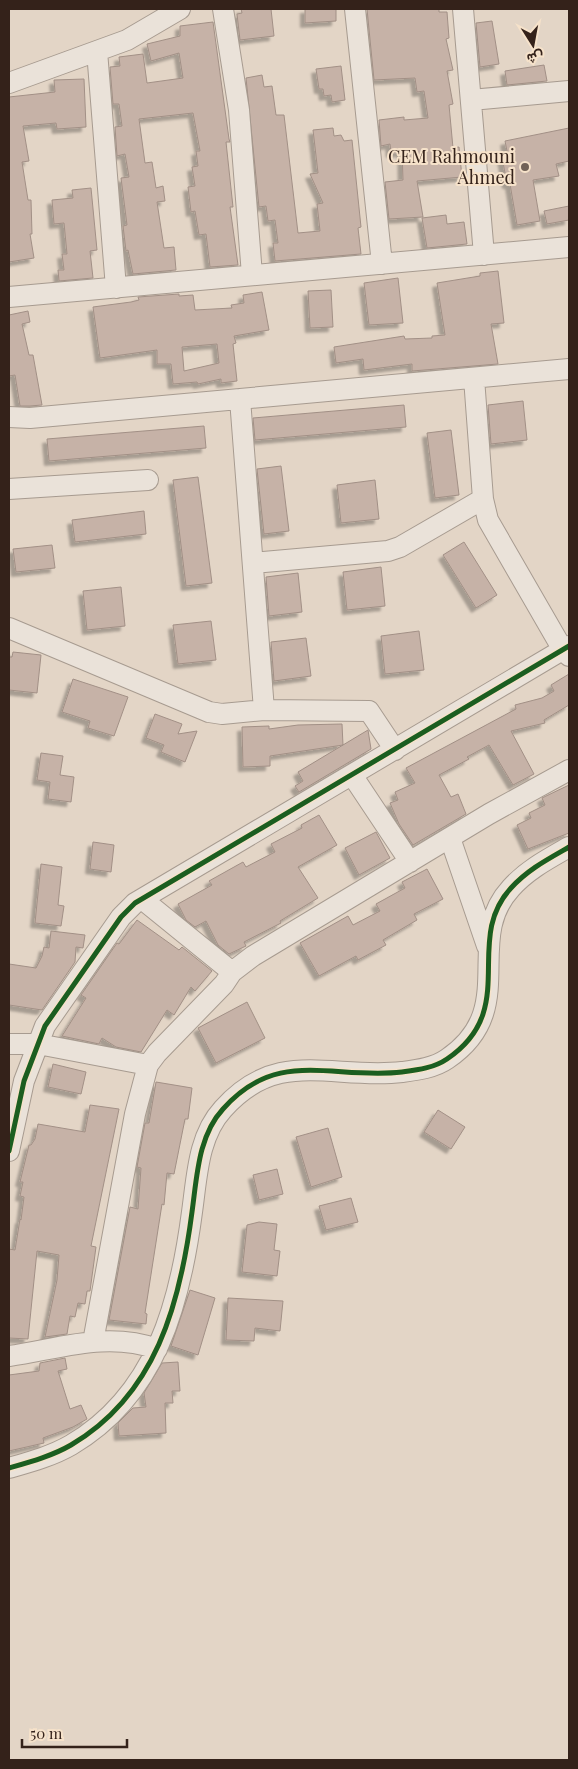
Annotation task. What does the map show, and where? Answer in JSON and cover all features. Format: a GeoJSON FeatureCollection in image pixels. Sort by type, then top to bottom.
{"type":"FeatureCollection","features":[{"type":"Feature","properties":{"kind":"street"},"geometry":{"type":"LineString","coordinates":[[9,82],[127,40],[180,9]]}},
{"type":"Feature","properties":{"kind":"street"},"geometry":{"type":"LineString","coordinates":[[224,9],[239,110],[252,276]]}},
{"type":"Feature","properties":{"kind":"street"},"geometry":{"type":"LineString","coordinates":[[354,9],[382,264]]}},
{"type":"Feature","properties":{"kind":"street"},"geometry":{"type":"LineString","coordinates":[[463,9],[484,255]]}},
{"type":"Feature","properties":{"kind":"street"},"geometry":{"type":"LineString","coordinates":[[97,51],[116,288]]}},
{"type":"Feature","properties":{"kind":"street"},"geometry":{"type":"LineString","coordinates":[[471,100],[569,91]]}},
{"type":"Feature","properties":{"kind":"street"},"geometry":{"type":"LineString","coordinates":[[9,297],[569,247]]}},
{"type":"Feature","properties":{"kind":"street"},"geometry":{"type":"LineString","coordinates":[[9,417],[30,418],[569,369]]}},
{"type":"Feature","properties":{"kind":"street"},"geometry":{"type":"LineString","coordinates":[[9,1151],[24,1081],[45,1026],[121,917],[142,899],[567,651],[488,520],[484,499],[474,378]]}},
{"type":"Feature","properties":{"kind":"street"},"geometry":{"type":"LineString","coordinates":[[240,399],[264,710]]}},
{"type":"Feature","properties":{"kind":"street"},"geometry":{"type":"LineString","coordinates":[[9,489],[148,480]]}},
{"type":"Feature","properties":{"kind":"street"},"geometry":{"type":"LineString","coordinates":[[253,562],[388,551],[400,547],[484,499]]}},
{"type":"Feature","properties":{"kind":"street"},"geometry":{"type":"LineString","coordinates":[[9,628],[209,712],[222,714],[264,710],[369,711],[395,750]]}},
{"type":"Feature","properties":{"kind":"street"},"geometry":{"type":"LineString","coordinates":[[92,1342],[135,1114],[148,1065],[157,1052],[224,984],[232,972],[275,942],[569,770]]}},
{"type":"Feature","properties":{"kind":"street"},"geometry":{"type":"LineString","coordinates":[[352,775],[410,862]]}},
{"type":"Feature","properties":{"kind":"street"},"geometry":{"type":"LineString","coordinates":[[9,1468],[40,1459],[71,1445],[106,1421],[139,1383],[156,1349],[178,1295],[187,1252],[198,1165],[208,1130],[223,1108],[250,1086],[274,1073],[299,1069],[385,1074],[420,1070],[444,1061],[464,1047],[481,1023],[489,992],[487,946],[450,838]]}},
{"type":"Feature","properties":{"kind":"street"},"geometry":{"type":"LineString","coordinates":[[487,946],[497,911],[509,889],[537,865],[569,847]]}},
{"type":"Feature","properties":{"kind":"street"},"geometry":{"type":"LineString","coordinates":[[142,899],[232,972]]}},
{"type":"Feature","properties":{"kind":"street"},"geometry":{"type":"LineString","coordinates":[[9,1044],[38,1044],[148,1065]]}},
{"type":"Feature","properties":{"kind":"street"},"geometry":{"type":"LineString","coordinates":[[9,1356],[92,1342],[122,1340],[156,1349]]}},
{"type":"Feature","properties":{"kind":"building"},"geometry":{"type":"Polygon","coordinates":[[[241,9],[271,9],[274,36],[240,40],[237,14],[242,13],[241,9]]]}},
{"type":"Feature","properties":{"kind":"building"},"geometry":{"type":"Polygon","coordinates":[[[305,9],[336,9],[336,21],[305,23],[305,9]]]}},
{"type":"Feature","properties":{"kind":"building"},"geometry":{"type":"Polygon","coordinates":[[[367,9],[439,9],[439,12],[447,12],[449,38],[446,39],[453,70],[447,71],[453,104],[449,105],[453,148],[459,147],[462,177],[417,181],[423,217],[389,219],[385,182],[403,180],[402,152],[391,153],[390,144],[381,146],[379,120],[404,117],[404,120],[428,118],[424,91],[417,92],[415,78],[374,80],[367,9]]]}},
{"type":"Feature","properties":{"kind":"building"},"geometry":{"type":"Polygon","coordinates":[[[492,21],[499,64],[480,67],[476,23],[492,21]]]}},
{"type":"Feature","properties":{"kind":"building"},"geometry":{"type":"Polygon","coordinates":[[[213,22],[230,142],[226,142],[233,207],[230,207],[238,265],[210,267],[206,234],[199,235],[195,211],[191,212],[188,187],[195,186],[192,167],[198,166],[196,151],[200,151],[193,113],[139,119],[145,163],[152,162],[156,188],[163,186],[165,201],[157,202],[164,248],[174,247],[176,270],[133,274],[128,250],[126,251],[123,226],[127,225],[121,178],[129,177],[125,154],[117,156],[115,127],[122,126],[119,104],[113,104],[110,67],[120,66],[119,57],[143,54],[147,83],[183,78],[179,53],[151,61],[147,44],[180,36],[180,26],[213,22]]]}},
{"type":"Feature","properties":{"kind":"building"},"geometry":{"type":"Polygon","coordinates":[[[544,65],[547,81],[507,85],[505,71],[544,65]]]}},
{"type":"Feature","properties":{"kind":"building"},"geometry":{"type":"Polygon","coordinates":[[[341,66],[345,100],[332,102],[331,95],[324,96],[323,89],[319,89],[316,69],[341,66]]]}},
{"type":"Feature","properties":{"kind":"building"},"geometry":{"type":"Polygon","coordinates":[[[262,75],[264,87],[272,86],[276,115],[284,115],[298,233],[320,231],[317,204],[323,203],[310,174],[318,173],[313,130],[333,128],[334,136],[341,135],[344,141],[352,140],[361,227],[358,228],[361,254],[275,261],[273,243],[278,243],[275,220],[268,221],[266,206],[259,207],[246,78],[262,75]]]}},
{"type":"Feature","properties":{"kind":"building"},"geometry":{"type":"Polygon","coordinates":[[[84,79],[86,127],[57,129],[56,123],[23,126],[29,161],[22,162],[28,200],[31,200],[32,234],[30,234],[34,258],[9,262],[9,97],[55,92],[54,80],[84,79]]]}},
{"type":"Feature","properties":{"kind":"building"},"geometry":{"type":"Polygon","coordinates":[[[569,128],[569,161],[556,164],[559,176],[533,180],[540,221],[517,225],[510,184],[507,184],[502,157],[508,156],[505,141],[569,128]]]}},
{"type":"Feature","properties":{"kind":"building"},"geometry":{"type":"Polygon","coordinates":[[[91,188],[97,250],[90,251],[93,278],[59,281],[58,270],[64,270],[62,254],[67,254],[64,223],[54,224],[52,200],[73,198],[72,190],[91,188]]]}},
{"type":"Feature","properties":{"kind":"building"},"geometry":{"type":"Polygon","coordinates":[[[569,206],[569,220],[547,224],[544,211],[569,206]]]}},
{"type":"Feature","properties":{"kind":"building"},"geometry":{"type":"Polygon","coordinates":[[[446,215],[447,224],[464,222],[467,244],[427,248],[422,218],[446,215]]]}},
{"type":"Feature","properties":{"kind":"building"},"geometry":{"type":"Polygon","coordinates":[[[498,271],[504,323],[491,324],[498,364],[412,371],[412,364],[364,370],[363,359],[336,363],[334,347],[404,336],[405,339],[432,338],[432,336],[445,335],[437,283],[480,276],[480,273],[498,271]]]}},
{"type":"Feature","properties":{"kind":"building"},"geometry":{"type":"Polygon","coordinates":[[[398,278],[403,323],[369,325],[364,283],[398,278]]]}},
{"type":"Feature","properties":{"kind":"building"},"geometry":{"type":"Polygon","coordinates":[[[331,290],[333,327],[310,328],[308,291],[331,290]]]}},
{"type":"Feature","properties":{"kind":"building"},"geometry":{"type":"Polygon","coordinates":[[[262,292],[269,330],[234,336],[236,343],[233,344],[237,381],[221,383],[221,379],[198,384],[197,382],[173,384],[171,364],[157,364],[157,350],[100,358],[93,307],[131,302],[139,300],[138,297],[179,294],[179,296],[193,295],[195,310],[232,308],[231,305],[244,303],[243,295],[262,292]],[[217,344],[182,347],[184,371],[219,363],[217,344]]]}},
{"type":"Feature","properties":{"kind":"building"},"geometry":{"type":"Polygon","coordinates":[[[28,311],[30,322],[22,324],[29,355],[33,355],[42,405],[20,406],[15,375],[9,376],[9,315],[28,311]]]}},
{"type":"Feature","properties":{"kind":"building"},"geometry":{"type":"Polygon","coordinates":[[[523,401],[527,440],[491,444],[488,405],[523,401]]]}},
{"type":"Feature","properties":{"kind":"building"},"geometry":{"type":"Polygon","coordinates":[[[404,405],[406,427],[255,440],[253,418],[404,405]]]}},
{"type":"Feature","properties":{"kind":"building"},"geometry":{"type":"Polygon","coordinates":[[[204,426],[206,448],[49,461],[47,439],[204,426]]]}},
{"type":"Feature","properties":{"kind":"building"},"geometry":{"type":"Polygon","coordinates":[[[451,430],[459,495],[435,498],[427,433],[451,430]]]}},
{"type":"Feature","properties":{"kind":"building"},"geometry":{"type":"Polygon","coordinates":[[[281,466],[289,531],[264,534],[257,469],[281,466]]]}},
{"type":"Feature","properties":{"kind":"building"},"geometry":{"type":"Polygon","coordinates":[[[198,477],[212,583],[186,586],[173,480],[198,477]]]}},
{"type":"Feature","properties":{"kind":"building"},"geometry":{"type":"Polygon","coordinates":[[[375,480],[379,519],[341,523],[337,485],[375,480]]]}},
{"type":"Feature","properties":{"kind":"building"},"geometry":{"type":"Polygon","coordinates":[[[144,511],[146,534],[75,542],[72,520],[144,511]]]}},
{"type":"Feature","properties":{"kind":"building"},"geometry":{"type":"Polygon","coordinates":[[[464,542],[497,595],[476,608],[443,555],[464,542]]]}},
{"type":"Feature","properties":{"kind":"building"},"geometry":{"type":"Polygon","coordinates":[[[52,545],[55,568],[16,572],[13,549],[52,545]]]}},
{"type":"Feature","properties":{"kind":"building"},"geometry":{"type":"Polygon","coordinates":[[[381,567],[385,606],[347,610],[343,572],[381,567]]]}},
{"type":"Feature","properties":{"kind":"building"},"geometry":{"type":"Polygon","coordinates":[[[298,573],[302,612],[269,616],[266,577],[298,573]]]}},
{"type":"Feature","properties":{"kind":"building"},"geometry":{"type":"Polygon","coordinates":[[[121,587],[125,626],[87,630],[83,591],[121,587]]]}},
{"type":"Feature","properties":{"kind":"building"},"geometry":{"type":"Polygon","coordinates":[[[211,621],[216,660],[178,664],[173,625],[211,621]]]}},
{"type":"Feature","properties":{"kind":"building"},"geometry":{"type":"Polygon","coordinates":[[[419,631],[424,670],[385,674],[381,636],[419,631]]]}},
{"type":"Feature","properties":{"kind":"building"},"geometry":{"type":"Polygon","coordinates":[[[306,638],[311,676],[274,681],[271,642],[306,638]]]}},
{"type":"Feature","properties":{"kind":"building"},"geometry":{"type":"Polygon","coordinates":[[[13,652],[41,655],[37,693],[9,690],[9,657],[12,657],[13,652]]]}},
{"type":"Feature","properties":{"kind":"building"},"geometry":{"type":"Polygon","coordinates":[[[569,674],[569,705],[544,720],[545,723],[511,731],[534,774],[513,785],[489,745],[467,757],[469,759],[439,775],[451,797],[458,794],[466,814],[413,845],[399,824],[390,803],[398,800],[395,792],[415,783],[406,768],[516,709],[515,705],[542,698],[554,691],[551,685],[569,674]]]}},
{"type":"Feature","properties":{"kind":"building"},"geometry":{"type":"Polygon","coordinates":[[[73,679],[128,697],[114,736],[88,728],[90,721],[62,712],[73,679]]]}},
{"type":"Feature","properties":{"kind":"building"},"geometry":{"type":"Polygon","coordinates":[[[155,714],[182,724],[178,734],[197,731],[185,762],[161,752],[164,745],[146,738],[155,714]]]}},
{"type":"Feature","properties":{"kind":"building"},"geometry":{"type":"Polygon","coordinates":[[[342,724],[343,745],[270,756],[270,766],[243,767],[242,727],[269,726],[269,729],[298,725],[342,724]]]}},
{"type":"Feature","properties":{"kind":"building"},"geometry":{"type":"Polygon","coordinates":[[[368,730],[371,749],[299,792],[295,786],[303,781],[298,772],[368,730]]]}},
{"type":"Feature","properties":{"kind":"building"},"geometry":{"type":"Polygon","coordinates":[[[41,753],[63,756],[60,775],[74,777],[71,802],[48,799],[50,782],[37,780],[41,753]]]}},
{"type":"Feature","properties":{"kind":"building"},"geometry":{"type":"Polygon","coordinates":[[[569,785],[569,833],[528,849],[517,825],[531,818],[529,813],[545,805],[542,798],[569,785]]]}},
{"type":"Feature","properties":{"kind":"building"},"geometry":{"type":"Polygon","coordinates":[[[319,815],[337,845],[298,867],[318,898],[280,921],[281,923],[244,942],[246,946],[229,954],[218,945],[206,921],[195,927],[186,920],[178,904],[212,885],[209,881],[243,862],[246,867],[275,852],[271,844],[302,828],[301,825],[319,815]]]}},
{"type":"Feature","properties":{"kind":"building"},"geometry":{"type":"Polygon","coordinates":[[[376,832],[390,858],[359,875],[345,848],[376,832]]]}},
{"type":"Feature","properties":{"kind":"building"},"geometry":{"type":"Polygon","coordinates":[[[93,842],[114,845],[111,872],[90,869],[93,842]]]}},
{"type":"Feature","properties":{"kind":"building"},"geometry":{"type":"Polygon","coordinates":[[[41,864],[62,867],[58,905],[64,906],[61,926],[35,923],[41,864]]]}},
{"type":"Feature","properties":{"kind":"building"},"geometry":{"type":"Polygon","coordinates":[[[427,869],[443,899],[414,914],[417,920],[383,940],[386,945],[358,960],[356,956],[319,976],[300,943],[348,916],[353,925],[380,911],[376,904],[405,888],[402,882],[427,869]]]}},
{"type":"Feature","properties":{"kind":"building"},"geometry":{"type":"Polygon","coordinates":[[[137,920],[179,950],[182,947],[212,971],[195,991],[191,987],[174,1015],[167,1010],[141,1052],[116,1047],[102,1038],[99,1044],[62,1036],[86,998],[81,995],[117,943],[119,944],[137,920]]]}},
{"type":"Feature","properties":{"kind":"building"},"geometry":{"type":"Polygon","coordinates":[[[51,931],[85,935],[83,948],[76,947],[75,962],[42,1010],[9,1005],[9,964],[36,968],[44,947],[49,948],[51,931]]]}},
{"type":"Feature","properties":{"kind":"building"},"geometry":{"type":"Polygon","coordinates":[[[247,1002],[265,1038],[216,1063],[198,1028],[247,1002]]]}},
{"type":"Feature","properties":{"kind":"building"},"geometry":{"type":"Polygon","coordinates":[[[53,1064],[86,1072],[81,1094],[48,1087],[53,1064]]]}},
{"type":"Feature","properties":{"kind":"building"},"geometry":{"type":"Polygon","coordinates":[[[156,1082],[192,1088],[188,1119],[185,1119],[174,1174],[167,1173],[164,1205],[162,1204],[145,1313],[147,1314],[146,1324],[109,1320],[130,1207],[138,1209],[141,1168],[137,1167],[145,1123],[149,1123],[156,1082]]]}},
{"type":"Feature","properties":{"kind":"building"},"geometry":{"type":"Polygon","coordinates":[[[90,1105],[119,1109],[91,1246],[96,1247],[90,1291],[87,1291],[85,1304],[78,1303],[75,1317],[70,1316],[67,1334],[45,1337],[57,1280],[59,1255],[37,1251],[28,1339],[9,1338],[9,1249],[15,1250],[21,1220],[24,1197],[20,1196],[23,1182],[20,1182],[29,1145],[35,1139],[38,1124],[85,1132],[90,1105]]]}},
{"type":"Feature","properties":{"kind":"building"},"geometry":{"type":"Polygon","coordinates":[[[438,1110],[465,1127],[451,1149],[424,1132],[438,1110]]]}},
{"type":"Feature","properties":{"kind":"building"},"geometry":{"type":"Polygon","coordinates":[[[328,1128],[342,1177],[311,1187],[296,1137],[328,1128]]]}},
{"type":"Feature","properties":{"kind":"building"},"geometry":{"type":"Polygon","coordinates":[[[277,1169],[283,1194],[259,1200],[253,1175],[277,1169]]]}},
{"type":"Feature","properties":{"kind":"building"},"geometry":{"type":"Polygon","coordinates":[[[351,1198],[358,1222],[326,1230],[319,1206],[351,1198]]]}},
{"type":"Feature","properties":{"kind":"building"},"geometry":{"type":"Polygon","coordinates":[[[259,1222],[277,1224],[274,1250],[280,1251],[277,1276],[242,1272],[247,1225],[259,1222]]]}},
{"type":"Feature","properties":{"kind":"building"},"geometry":{"type":"Polygon","coordinates":[[[190,1290],[215,1298],[198,1355],[171,1346],[190,1290]]]}},
{"type":"Feature","properties":{"kind":"building"},"geometry":{"type":"Polygon","coordinates":[[[228,1298],[283,1301],[280,1331],[255,1328],[254,1341],[226,1340],[228,1298]]]}},
{"type":"Feature","properties":{"kind":"building"},"geometry":{"type":"Polygon","coordinates":[[[65,1358],[67,1369],[58,1371],[70,1409],[81,1405],[87,1419],[73,1427],[43,1438],[44,1443],[9,1451],[9,1375],[39,1371],[40,1363],[65,1358]]]}},
{"type":"Feature","properties":{"kind":"building"},"geometry":{"type":"Polygon","coordinates":[[[178,1362],[180,1391],[172,1391],[173,1403],[165,1403],[166,1433],[119,1436],[118,1423],[133,1408],[146,1407],[144,1393],[162,1363],[178,1362]]]}},
{"type":"Feature","properties":{"kind":"cycle path"},"geometry":{"type":"LineString","coordinates":[[9,1151],[24,1081],[45,1026],[121,917],[135,903],[569,646]]}},
{"type":"Feature","properties":{"kind":"cycle path"},"geometry":{"type":"LineString","coordinates":[[9,1468],[49,1456],[71,1445],[100,1424],[124,1400],[143,1374],[159,1344],[171,1313],[187,1246],[200,1157],[208,1132],[223,1109],[244,1090],[264,1078],[285,1072],[307,1070],[376,1073],[402,1072],[431,1067],[447,1059],[469,1039],[481,1019],[487,997],[491,930],[497,909],[511,888],[524,876],[538,865],[569,847]]}},
{"type":"Feature","properties":{"kind":"place","name":"CEM Rahmouni Ahmed"},"geometry":{"type":"Point","coordinates":[525,167]}}]}
